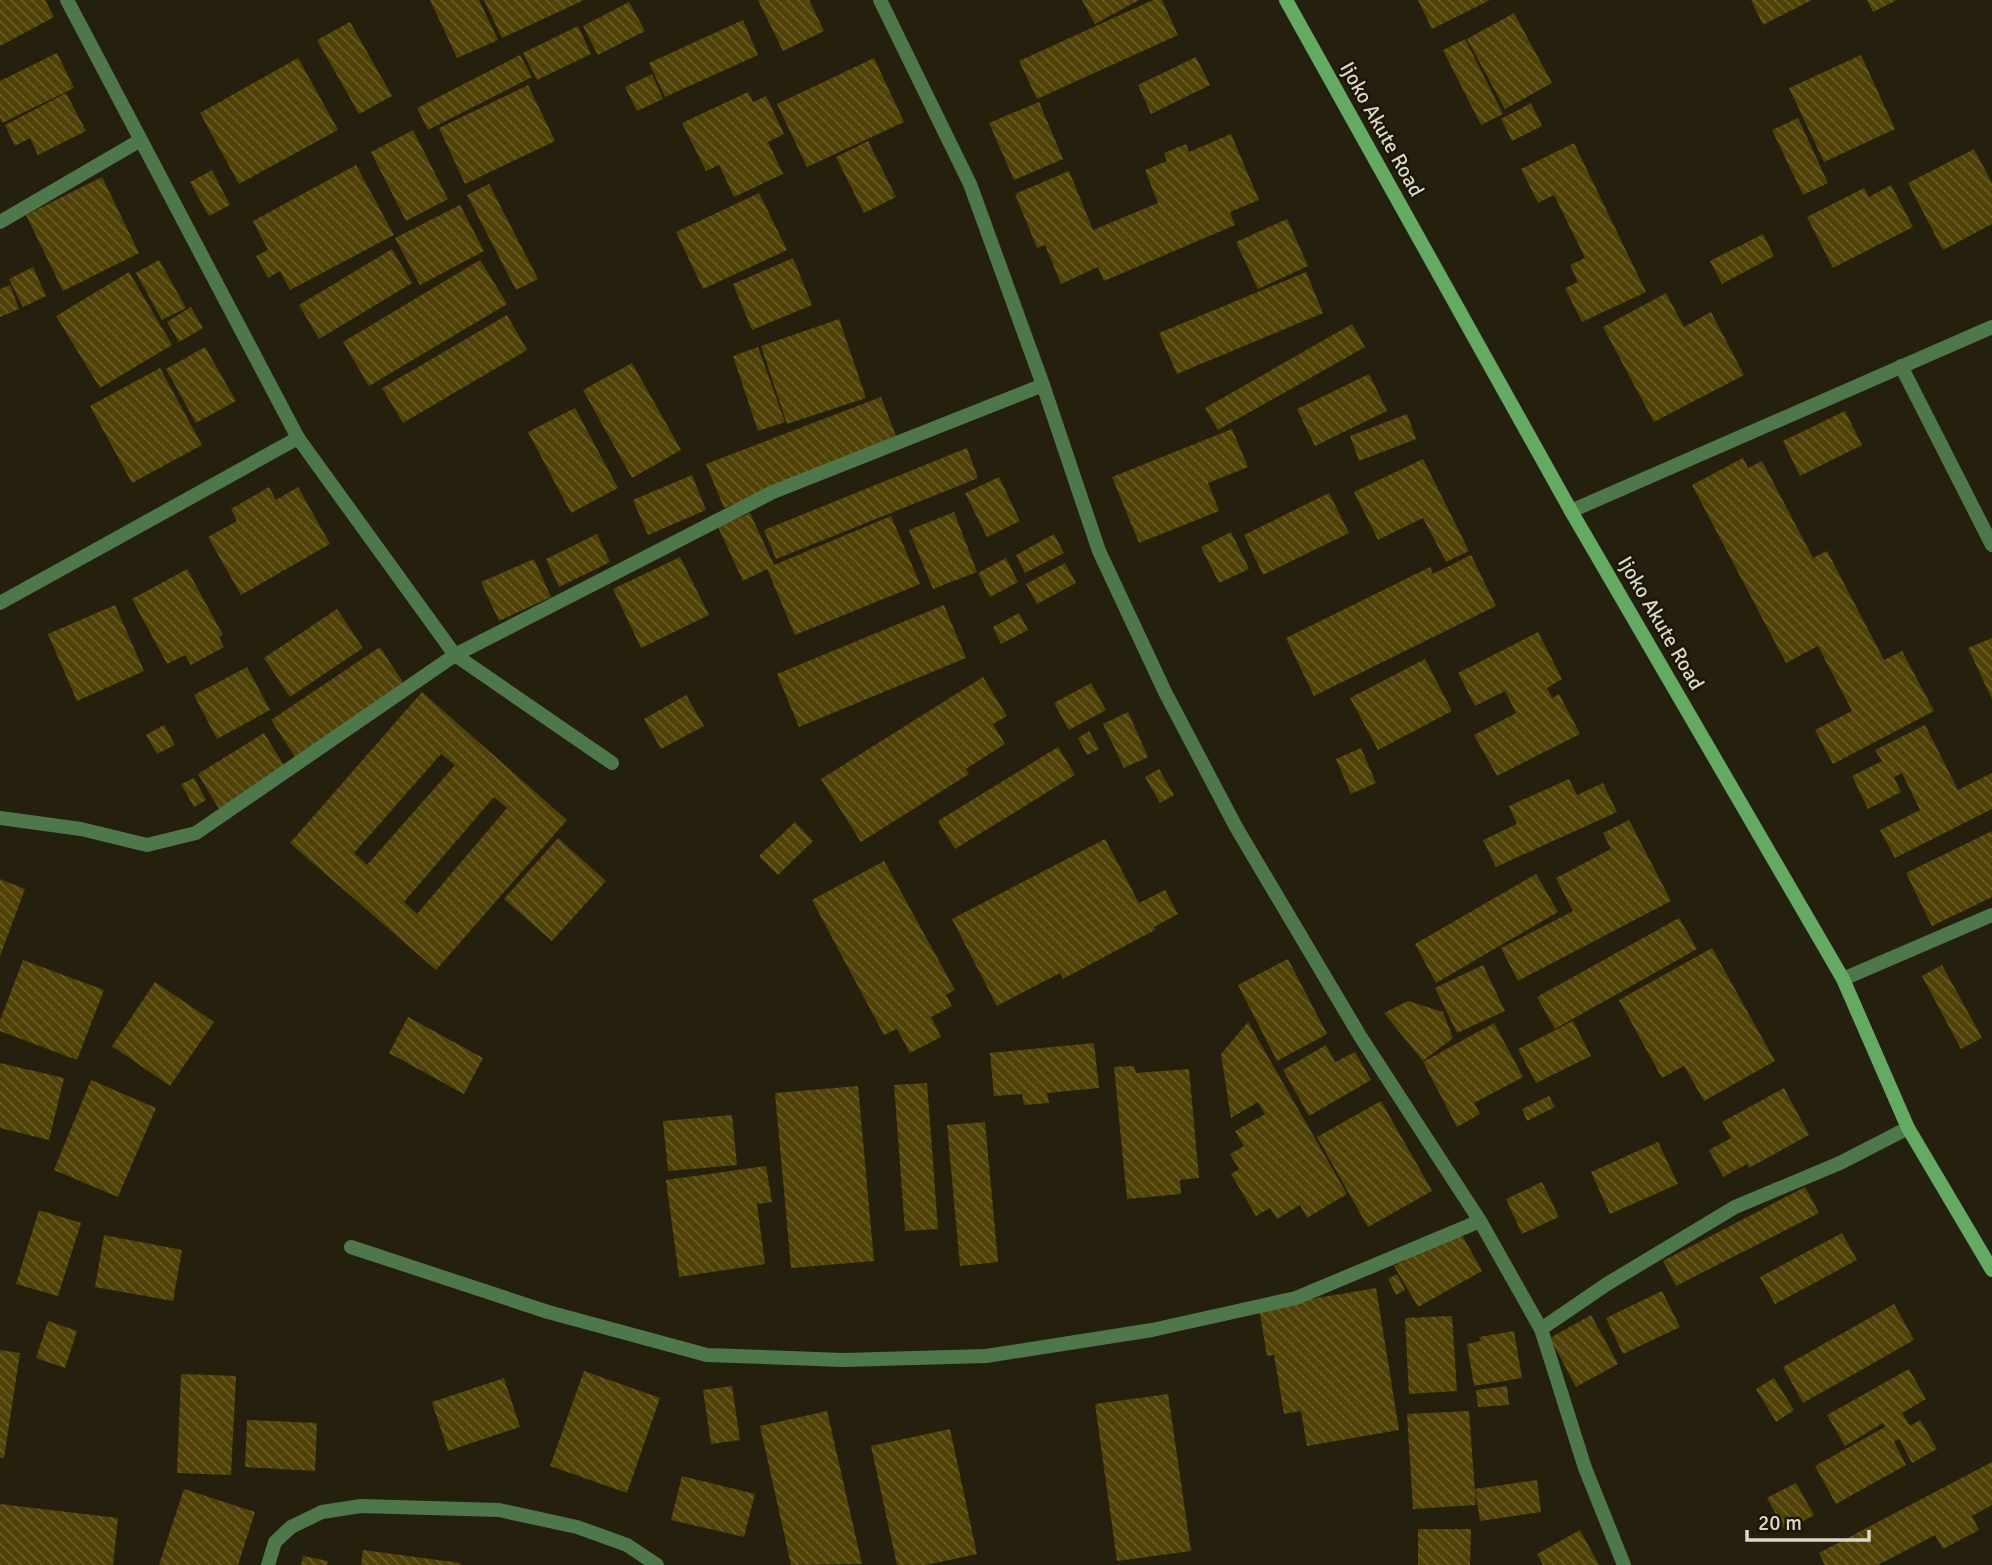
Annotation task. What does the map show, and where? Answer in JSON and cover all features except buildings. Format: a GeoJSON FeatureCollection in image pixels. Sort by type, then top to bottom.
{"type":"FeatureCollection","features":[{"type":"Feature","properties":{"kind":"main road","name":"Ijoko Akute Road"},"geometry":{"type":"LineString","coordinates":[[1286,0],[1571,511],[1843,979],[1908,1128],[1992,1270]]}},
{"type":"Feature","properties":{"kind":"street"},"geometry":{"type":"LineString","coordinates":[[67,0],[298,438],[455,655],[612,763]]}},
{"type":"Feature","properties":{"kind":"street"},"geometry":{"type":"LineString","coordinates":[[880,0],[970,184],[1044,385],[1098,551],[1164,692],[1236,827],[1360,1036],[1480,1221],[1541,1329],[1585,1468],[1624,1565]]}},
{"type":"Feature","properties":{"kind":"street"},"geometry":{"type":"LineString","coordinates":[[0,222],[139,141]]}},
{"type":"Feature","properties":{"kind":"street"},"geometry":{"type":"LineString","coordinates":[[1571,511],[1992,327]]}},
{"type":"Feature","properties":{"kind":"street"},"geometry":{"type":"LineString","coordinates":[[1901,366],[1992,545]]}},
{"type":"Feature","properties":{"kind":"street"},"geometry":{"type":"LineString","coordinates":[[0,818],[81,829],[147,845],[196,833],[455,655],[773,492],[1044,385]]}},
{"type":"Feature","properties":{"kind":"street"},"geometry":{"type":"LineString","coordinates":[[0,603],[298,438]]}},
{"type":"Feature","properties":{"kind":"street"},"geometry":{"type":"LineString","coordinates":[[1843,979],[1992,915]]}},
{"type":"Feature","properties":{"kind":"street"},"geometry":{"type":"LineString","coordinates":[[1541,1329],[1606,1284],[1735,1207],[1840,1163],[1908,1128]]}},
{"type":"Feature","properties":{"kind":"street"},"geometry":{"type":"LineString","coordinates":[[351,1247],[548,1312],[707,1355],[842,1360],[986,1356],[1152,1331],[1296,1298],[1480,1221]]}},
{"type":"Feature","properties":{"kind":"street"},"geometry":{"type":"LineString","coordinates":[[268,1565],[275,1542],[291,1527],[322,1512],[361,1506],[499,1510],[577,1527],[627,1545],[657,1565]]}}]}
